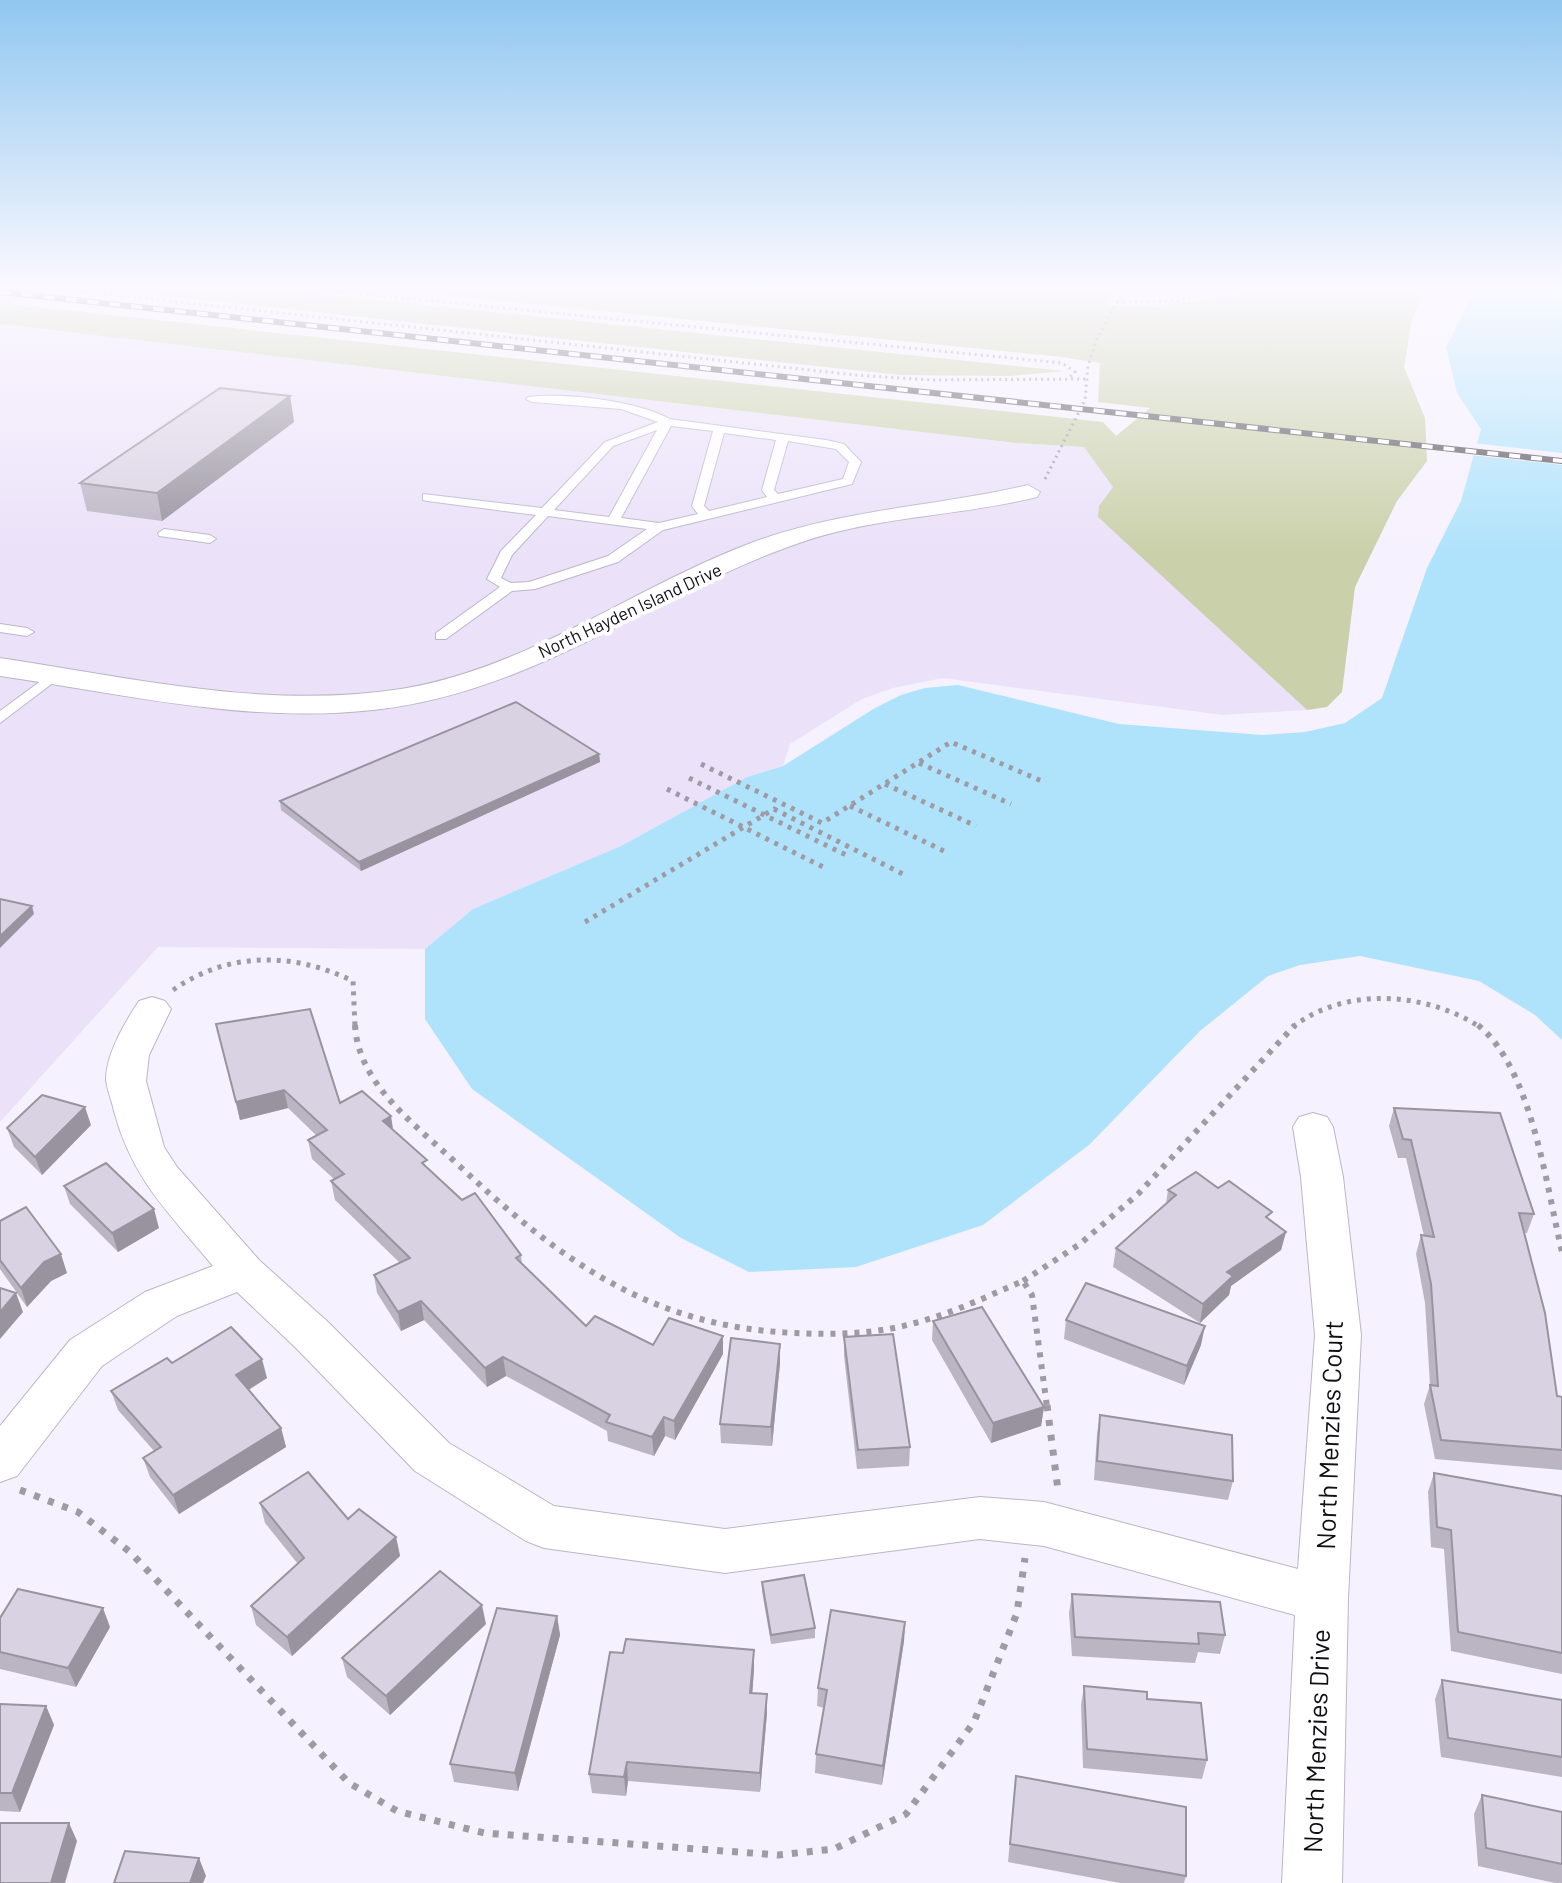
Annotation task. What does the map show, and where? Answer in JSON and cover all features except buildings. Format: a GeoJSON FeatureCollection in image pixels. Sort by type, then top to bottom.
{"type":"FeatureCollection","features":[{"type":"Feature","properties":{"kind":"street","name":"North Hayden Island Drive"},"geometry":{"type":"LineString","coordinates":[[0,667],[264,706],[318,706],[399,699],[447,689],[521,663],[795,535],[851,521],[977,506],[1028,492]]}},
{"type":"Feature","properties":{"kind":"street"},"geometry":{"type":"LineString","coordinates":[[152,1009],[130,1055],[126,1081],[144,1147],[162,1177],[243,1272],[312,1335],[432,1457],[544,1526],[725,1551],[980,1518],[1044,1524],[1322,1599]]}},
{"type":"Feature","properties":{"kind":"street","name":"North Menzies Court"},"geometry":{"type":"LineString","coordinates":[[1313,1127],[1322,1177],[1338,1335],[1322,1599]]}},
{"type":"Feature","properties":{"kind":"street"},"geometry":{"type":"LineString","coordinates":[[6,1475],[86,1353],[161,1304],[243,1272]]}},
{"type":"Feature","properties":{"kind":"street","name":"North Menzies Drive"},"geometry":{"type":"LineString","coordinates":[[1312,1883],[1322,1599]]}},
{"type":"Feature","properties":{"kind":"lane"},"geometry":{"type":"LineString","coordinates":[[532,399],[616,407],[658,416],[667,422],[840,446],[855,462],[848,481],[659,527],[613,559],[530,586],[509,587],[494,579],[506,554],[609,444],[667,422]]}},
{"type":"Feature","properties":{"kind":"lane"},"geometry":{"type":"LineString","coordinates":[[613,521],[667,422]]}},
{"type":"Feature","properties":{"kind":"lane"},"geometry":{"type":"LineString","coordinates":[[706,515],[698,506],[719,429]]}},
{"type":"Feature","properties":{"kind":"lane"},"geometry":{"type":"LineString","coordinates":[[775,499],[768,490],[783,437]]}},
{"type":"Feature","properties":{"kind":"lane"},"geometry":{"type":"LineString","coordinates":[[427,497],[659,527]]}},
{"type":"Feature","properties":{"kind":"lane"},"geometry":{"type":"LineString","coordinates":[[164,533],[210,539]]}},
{"type":"Feature","properties":{"kind":"lane"},"geometry":{"type":"LineString","coordinates":[[441,636],[509,587]]}},
{"type":"Feature","properties":{"kind":"lane"},"geometry":{"type":"LineString","coordinates":[[0,628],[27,632]]}},
{"type":"Feature","properties":{"kind":"lane"},"geometry":{"type":"LineString","coordinates":[[0,718],[53,676]]}},
{"type":"Feature","properties":{"kind":"path"},"geometry":{"type":"LineString","coordinates":[[871,376],[931,380],[1088,379]]}},
{"type":"Feature","properties":{"kind":"path"},"geometry":{"type":"LineString","coordinates":[[1028,492],[1048,476],[1085,400],[1088,376]]}},
{"type":"Feature","properties":{"kind":"path"},"geometry":{"type":"LineString","coordinates":[[701,764],[822,823],[951,742],[1044,782]]}},
{"type":"Feature","properties":{"kind":"path"},"geometry":{"type":"LineString","coordinates":[[918,762],[1011,804]]}},
{"type":"Feature","properties":{"kind":"path"},"geometry":{"type":"LineString","coordinates":[[689,778],[846,855]]}},
{"type":"Feature","properties":{"kind":"path"},"geometry":{"type":"LineString","coordinates":[[884,784],[976,826]]}},
{"type":"Feature","properties":{"kind":"path"},"geometry":{"type":"LineString","coordinates":[[667,789],[823,867]]}},
{"type":"Feature","properties":{"kind":"path"},"geometry":{"type":"LineString","coordinates":[[850,806],[944,851]]}},
{"type":"Feature","properties":{"kind":"path"},"geometry":{"type":"LineString","coordinates":[[585,922],[774,809],[905,875]]}},
{"type":"Feature","properties":{"kind":"path"},"geometry":{"type":"LineString","coordinates":[[6,1475],[78,1512],[130,1552],[349,1783],[397,1811],[484,1833],[778,1855],[834,1849],[906,1814],[974,1722],[1017,1613],[1024,1560],[1059,1501],[1032,1295],[1023,1281],[964,1306],[898,1327],[839,1334],[768,1335],[726,1330],[669,1314],[620,1293],[558,1252],[471,1178],[396,1104],[374,1080],[358,1047],[352,1012],[356,993],[353,981],[332,969],[298,961],[243,960],[192,974],[152,1009]]}},
{"type":"Feature","properties":{"kind":"shaded area"},"geometry":{"type":"Polygon","coordinates":[[[0,376],[443,376],[1016,443],[1084,447],[1113,487],[1099,506],[1099,517],[1307,710],[1223,715],[943,678],[893,688],[862,699],[790,744],[783,766],[747,777],[621,846],[473,909],[425,949],[158,947],[0,1122],[0,376]]]}},
{"type":"Feature","properties":{"kind":"green space"},"geometry":{"type":"Polygon","coordinates":[[[443,376],[675,376],[1103,422],[1116,436],[1150,408],[1098,402],[1099,376],[1408,376],[1425,418],[1427,461],[1397,501],[1355,587],[1342,692],[1327,707],[1307,710],[1098,517],[1099,506],[1113,487],[1084,447],[1016,443],[443,376]]]}},
{"type":"Feature","properties":{"kind":"water"},"geometry":{"type":"Polygon","coordinates":[[[1453,376],[1562,376],[1562,1040],[1535,1015],[1479,981],[1360,956],[1300,965],[1268,976],[1200,1031],[1089,1145],[983,1225],[856,1267],[749,1272],[681,1238],[472,1089],[425,1019],[425,949],[473,909],[621,846],[747,777],[783,766],[901,695],[925,688],[958,685],[1119,724],[1262,735],[1305,732],[1345,723],[1382,698],[1427,568],[1461,501],[1481,429],[1457,393],[1453,376]]]}},
{"type":"Feature","properties":{"kind":"pier"},"geometry":{"type":"Polygon","coordinates":[[[1473,443],[1562,453],[1562,465],[1470,455],[1473,443]]]}},
{"type":"Feature","properties":{"kind":"railway"},"geometry":{"type":"LineString","coordinates":[[775,376],[1562,461]]}}]}
